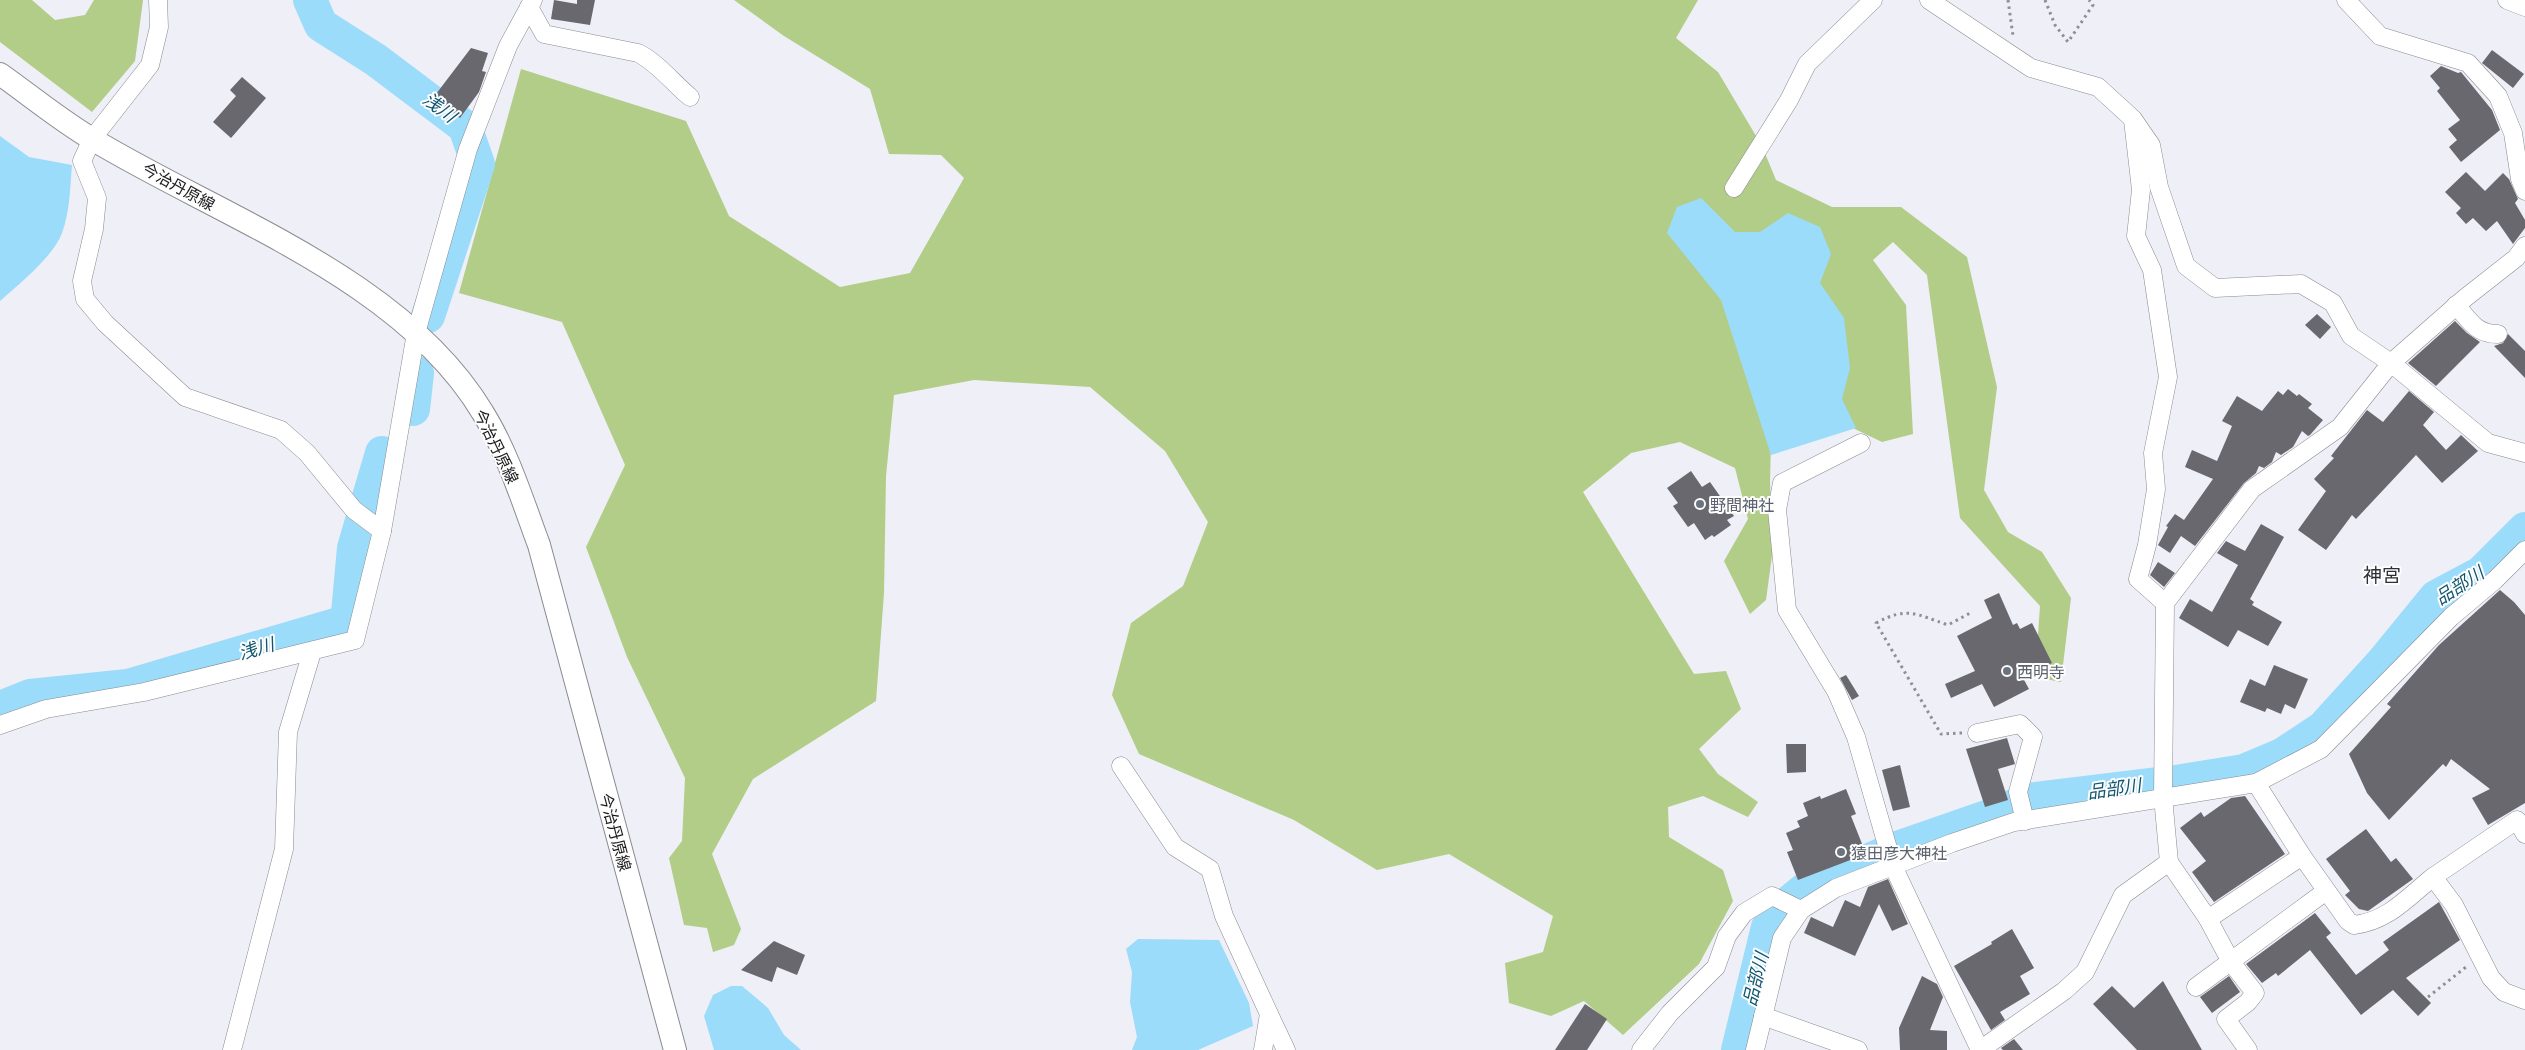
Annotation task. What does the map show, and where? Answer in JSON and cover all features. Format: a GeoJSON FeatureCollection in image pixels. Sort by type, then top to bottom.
{"type":"FeatureCollection","features":[{"type":"Feature","properties":{"kind":"main road","name":"今治丹原線"},"geometry":{"type":"LineString","coordinates":[[0,74],[92,139],[340,274],[416,333],[455,374],[484,413],[517,484],[539,545],[675,1050]]}},
{"type":"Feature","properties":{"kind":"street"},"geometry":{"type":"LineString","coordinates":[[158,0],[159,27],[150,65],[92,139],[82,161],[97,198],[94,229],[82,281],[85,300],[105,323],[185,397],[281,430],[308,453],[354,510],[382,531]]}},
{"type":"Feature","properties":{"kind":"street"},"geometry":{"type":"LineString","coordinates":[[1734,188],[1789,100],[1807,64],[1872,0]]}},
{"type":"Feature","properties":{"kind":"street"},"geometry":{"type":"LineString","coordinates":[[1929,0],[2031,68],[2098,87],[2133,119],[2151,145],[2159,187],[2186,266],[2215,288],[2301,284],[2333,303],[2352,336],[2391,363],[2488,443],[2525,453]]}},
{"type":"Feature","properties":{"kind":"street"},"geometry":{"type":"LineString","coordinates":[[2346,0],[2380,36],[2468,63],[2498,96],[2513,134],[2520,179],[2525,191]]}},
{"type":"Feature","properties":{"kind":"street"},"geometry":{"type":"LineString","coordinates":[[2508,0],[2525,8]]}},
{"type":"Feature","properties":{"kind":"street"},"geometry":{"type":"LineString","coordinates":[[531,4],[544,34],[638,53],[648,58],[667,78],[690,97]]}},
{"type":"Feature","properties":{"kind":"street"},"geometry":{"type":"LineString","coordinates":[[0,725],[46,709],[144,692],[355,640],[382,531],[416,333],[468,150],[508,46],[531,4]]}},
{"type":"Feature","properties":{"kind":"street"},"geometry":{"type":"LineString","coordinates":[[2133,119],[2141,190],[2136,236],[2152,270],[2168,377],[2153,453],[2156,489],[2147,545],[2138,579],[2165,603]]}},
{"type":"Feature","properties":{"kind":"street"},"geometry":{"type":"LineString","coordinates":[[2248,1050],[2226,1019],[2248,1002],[2254,992],[2231,962],[2208,918],[2169,862],[2163,797],[2165,603],[2252,489],[2340,427],[2391,363],[2456,306],[2516,258],[2525,246]]}},
{"type":"Feature","properties":{"kind":"street"},"geometry":{"type":"LineString","coordinates":[[2456,306],[2484,334],[2498,334]]}},
{"type":"Feature","properties":{"kind":"street"},"geometry":{"type":"LineString","coordinates":[[1861,443],[1782,483],[1776,510],[1787,610],[1836,691],[1856,737],[1893,866],[1980,1050],[2064,991],[2085,972],[2123,895],[2169,862]]}},
{"type":"Feature","properties":{"kind":"street"},"geometry":{"type":"LineString","coordinates":[[1755,1050],[1782,938],[1800,910],[1836,888],[1952,843],[2024,821],[2256,782],[2321,749],[2450,617],[2495,580],[2525,550]]}},
{"type":"Feature","properties":{"kind":"street"},"geometry":{"type":"LineString","coordinates":[[232,1050],[284,849],[288,732],[312,652]]}},
{"type":"Feature","properties":{"kind":"street"},"geometry":{"type":"LineString","coordinates":[[1977,733],[2020,724],[2033,736],[2018,792],[2024,821]]}},
{"type":"Feature","properties":{"kind":"street"},"geometry":{"type":"LineString","coordinates":[[1121,766],[1175,847],[1210,869],[1224,916],[1286,1050]]}},
{"type":"Feature","properties":{"kind":"street"},"geometry":{"type":"LineString","coordinates":[[2256,782],[2302,856],[2348,921],[2354,925],[2372,922],[2387,915],[2433,877],[2517,820],[2525,834]]}},
{"type":"Feature","properties":{"kind":"street"},"geometry":{"type":"LineString","coordinates":[[2208,918],[2302,856]]}},
{"type":"Feature","properties":{"kind":"street"},"geometry":{"type":"LineString","coordinates":[[2433,877],[2454,905],[2490,978],[2504,992],[2525,1000]]}},
{"type":"Feature","properties":{"kind":"street"},"geometry":{"type":"LineString","coordinates":[[2196,987],[2326,891]]}},
{"type":"Feature","properties":{"kind":"street"},"geometry":{"type":"LineString","coordinates":[[1640,1050],[1670,1013],[1716,967],[1727,936],[1744,913],[1772,896],[1800,910]]}},
{"type":"Feature","properties":{"kind":"street"},"geometry":{"type":"LineString","coordinates":[[1263,1050],[1269,1014]]}},
{"type":"Feature","properties":{"kind":"street"},"geometry":{"type":"LineString","coordinates":[[1763,1016],[1858,1050]]}},
{"type":"Feature","properties":{"kind":"path"},"geometry":{"type":"LineString","coordinates":[[2045,0],[2055,25],[2068,42],[2098,0]]}},
{"type":"Feature","properties":{"kind":"path"},"geometry":{"type":"LineString","coordinates":[[2089,0],[2094,5]]}},
{"type":"Feature","properties":{"kind":"path"},"geometry":{"type":"LineString","coordinates":[[1972,612],[1948,624],[1914,614],[1895,613],[1876,623],[1941,734],[1977,733]]}},
{"type":"Feature","properties":{"kind":"path"},"geometry":{"type":"LineString","coordinates":[[2428,996],[2480,956]]}},
{"type":"Feature","properties":{"kind":"green space"},"geometry":{"type":"Polygon","coordinates":[[[0,0],[32,0],[55,20],[85,15],[94,0],[143,0],[135,61],[92,112],[0,42],[0,0]]]}},
{"type":"Feature","properties":{"kind":"green space"},"geometry":{"type":"Polygon","coordinates":[[[734,0],[1698,0],[1676,38],[1718,72],[1762,146],[1776,180],[1832,207],[1901,207],[1967,257],[1997,387],[1984,490],[2008,532],[2042,552],[2071,598],[2061,682],[2035,677],[2040,606],[1960,518],[1927,275],[1893,242],[1873,260],[1906,305],[1913,434],[1882,442],[1832,418],[1772,404],[1770,482],[1773,548],[1766,600],[1750,614],[1724,561],[1748,519],[1735,468],[1680,442],[1631,453],[1583,492],[1694,674],[1726,671],[1741,709],[1699,749],[1718,774],[1758,802],[1748,817],[1703,796],[1668,807],[1669,837],[1723,870],[1733,901],[1699,964],[1623,1035],[1584,1001],[1551,1016],[1509,1003],[1505,963],[1543,952],[1553,916],[1449,854],[1377,870],[1294,820],[1139,754],[1112,695],[1131,623],[1183,586],[1208,522],[1165,451],[1090,387],[974,380],[894,395],[886,476],[884,593],[876,701],[753,779],[712,854],[741,929],[734,945],[713,952],[707,928],[684,925],[669,858],[682,841],[685,778],[627,657],[586,547],[625,465],[562,322],[459,293],[521,69],[686,121],[729,216],[840,287],[910,273],[964,178],[941,155],[889,154],[870,89],[784,36],[734,0]]]}},
{"type":"Feature","properties":{"kind":"water"},"geometry":{"type":"Polygon","coordinates":[[[0,136],[29,157],[72,165],[67,217],[58,242],[35,270],[0,301],[0,136]]]}},
{"type":"Feature","properties":{"kind":"water"},"geometry":{"type":"Polygon","coordinates":[[[1701,198],[1735,232],[1760,232],[1788,213],[1820,227],[1831,254],[1820,283],[1844,318],[1850,368],[1842,399],[1856,428],[1771,455],[1721,300],[1667,233],[1677,207],[1701,198]]]}},
{"type":"Feature","properties":{"kind":"water"},"geometry":{"type":"Polygon","coordinates":[[[1138,939],[1219,940],[1249,1003],[1253,1026],[1198,1050],[1132,1050],[1137,1037],[1130,1002],[1132,972],[1126,949],[1138,939]]]}},
{"type":"Feature","properties":{"kind":"water"},"geometry":{"type":"Polygon","coordinates":[[[731,986],[742,986],[768,1008],[784,1035],[801,1050],[714,1050],[704,1016],[713,995],[731,986]]]}},
{"type":"Feature","properties":{"kind":"building"},"geometry":{"type":"Polygon","coordinates":[[[554,0],[577,4],[577,0],[595,0],[590,25],[551,19],[554,0]]]}},
{"type":"Feature","properties":{"kind":"building"},"geometry":{"type":"Polygon","coordinates":[[[471,48],[488,53],[482,71],[486,72],[479,92],[460,118],[433,98],[471,48]]]}},
{"type":"Feature","properties":{"kind":"building"},"geometry":{"type":"Polygon","coordinates":[[[2492,50],[2524,74],[2513,88],[2482,63],[2492,50]]]}},
{"type":"Feature","properties":{"kind":"building"},"geometry":{"type":"Polygon","coordinates":[[[2441,66],[2458,73],[2461,72],[2492,110],[2500,130],[2461,162],[2449,147],[2457,140],[2448,129],[2460,120],[2437,91],[2440,88],[2430,76],[2441,66]]]}},
{"type":"Feature","properties":{"kind":"building"},"geometry":{"type":"Polygon","coordinates":[[[242,77],[266,98],[231,138],[213,122],[236,96],[230,90],[242,77]]]}},
{"type":"Feature","properties":{"kind":"building"},"geometry":{"type":"Polygon","coordinates":[[[2466,172],[2485,191],[2503,173],[2509,179],[2518,199],[2515,203],[2525,220],[2525,228],[2513,244],[2497,221],[2486,231],[2473,218],[2466,224],[2456,213],[2461,208],[2445,192],[2466,172]]]}},
{"type":"Feature","properties":{"kind":"building"},"geometry":{"type":"Polygon","coordinates":[[[2317,314],[2331,327],[2320,339],[2305,325],[2317,314]]]}},
{"type":"Feature","properties":{"kind":"building"},"geometry":{"type":"Polygon","coordinates":[[[2455,321],[2480,342],[2436,386],[2408,363],[2455,321]]]}},
{"type":"Feature","properties":{"kind":"building"},"geometry":{"type":"Polygon","coordinates":[[[2508,334],[2525,351],[2525,378],[2494,346],[2503,343],[2508,334]]]}},
{"type":"Feature","properties":{"kind":"building"},"geometry":{"type":"Polygon","coordinates":[[[2288,389],[2297,396],[2299,394],[2312,404],[2308,408],[2323,420],[2310,435],[2308,436],[2302,431],[2293,447],[2281,455],[2276,452],[2272,462],[2264,468],[2259,466],[2256,473],[2244,483],[2195,546],[2181,536],[2170,553],[2158,545],[2168,527],[2166,526],[2175,514],[2184,520],[2213,479],[2185,467],[2192,450],[2217,461],[2232,426],[2222,421],[2237,396],[2262,411],[2278,391],[2283,395],[2288,389]]]}},
{"type":"Feature","properties":{"kind":"building"},"geometry":{"type":"Polygon","coordinates":[[[2409,391],[2434,412],[2423,425],[2446,450],[2461,435],[2478,451],[2442,483],[2416,455],[2356,519],[2352,515],[2326,550],[2298,530],[2326,491],[2314,479],[2334,458],[2331,456],[2367,410],[2383,422],[2409,391]]]}},
{"type":"Feature","properties":{"kind":"building","name":"野間神社"},"geometry":{"type":"Polygon","coordinates":[[[1691,471],[1702,487],[1710,482],[1734,516],[1727,520],[1731,525],[1714,537],[1712,535],[1705,540],[1694,523],[1688,527],[1673,506],[1678,503],[1667,488],[1691,471]]]}},
{"type":"Feature","properties":{"kind":"building"},"geometry":{"type":"Polygon","coordinates":[[[2261,524],[2284,537],[2250,599],[2254,602],[2252,605],[2282,622],[2268,646],[2238,630],[2228,647],[2179,618],[2190,599],[2212,612],[2238,565],[2217,553],[2226,541],[2245,551],[2261,524]]]}},
{"type":"Feature","properties":{"kind":"building"},"geometry":{"type":"Polygon","coordinates":[[[2158,562],[2175,573],[2164,587],[2150,575],[2158,562]]]}},
{"type":"Feature","properties":{"kind":"building"},"geometry":{"type":"Polygon","coordinates":[[[2500,590],[2525,615],[2525,803],[2488,825],[2472,798],[2490,789],[2451,759],[2446,767],[2443,764],[2389,820],[2367,793],[2349,754],[2391,707],[2387,704],[2439,645],[2500,590]]]}},
{"type":"Feature","properties":{"kind":"building","name":"西明寺"},"geometry":{"type":"Polygon","coordinates":[[[1999,593],[2013,625],[2017,623],[2020,629],[2032,623],[2052,663],[2023,678],[2029,689],[1994,707],[1982,684],[1951,698],[1945,684],[1975,671],[1957,636],[1992,618],[1984,600],[1999,593]]]}},
{"type":"Feature","properties":{"kind":"building"},"geometry":{"type":"Polygon","coordinates":[[[2274,665],[2308,679],[2295,709],[2285,704],[2281,714],[2267,708],[2265,712],[2240,702],[2250,679],[2265,686],[2274,665]]]}},
{"type":"Feature","properties":{"kind":"building"},"geometry":{"type":"Polygon","coordinates":[[[1846,675],[1859,696],[1852,700],[1840,678],[1846,675]]]}},
{"type":"Feature","properties":{"kind":"building"},"geometry":{"type":"Polygon","coordinates":[[[2007,738],[2015,764],[1998,769],[2008,800],[1985,807],[1966,749],[2007,738]]]}},
{"type":"Feature","properties":{"kind":"building"},"geometry":{"type":"Polygon","coordinates":[[[1786,744],[1806,744],[1806,772],[1787,773],[1786,744]]]}},
{"type":"Feature","properties":{"kind":"building"},"geometry":{"type":"Polygon","coordinates":[[[1900,765],[1910,807],[1893,811],[1882,770],[1900,765]]]}},
{"type":"Feature","properties":{"kind":"building"},"geometry":{"type":"Polygon","coordinates":[[[1846,789],[1856,814],[1851,816],[1866,854],[1798,880],[1787,852],[1793,850],[1786,833],[1800,827],[1797,821],[1808,816],[1803,803],[1820,796],[1821,799],[1846,789]]]}},
{"type":"Feature","properties":{"kind":"building"},"geometry":{"type":"Polygon","coordinates":[[[2245,796],[2285,854],[2214,902],[2192,872],[2206,861],[2180,828],[2201,812],[2204,817],[2231,798],[2245,796]]]}},
{"type":"Feature","properties":{"kind":"building"},"geometry":{"type":"Polygon","coordinates":[[[2366,829],[2391,862],[2396,858],[2413,879],[2368,911],[2359,909],[2345,895],[2350,891],[2326,859],[2366,829]]]}},
{"type":"Feature","properties":{"kind":"building"},"geometry":{"type":"Polygon","coordinates":[[[1888,879],[1908,924],[1892,931],[1879,904],[1855,956],[1804,933],[1811,917],[1833,927],[1845,900],[1860,907],[1868,887],[1888,879]]]}},
{"type":"Feature","properties":{"kind":"building"},"geometry":{"type":"Polygon","coordinates":[[[2439,902],[2460,940],[2406,978],[2431,1003],[2418,1016],[2393,990],[2361,1015],[2310,950],[2278,976],[2276,973],[2262,983],[2246,964],[2315,913],[2331,933],[2326,937],[2356,975],[2389,950],[2383,942],[2439,902]]]}},
{"type":"Feature","properties":{"kind":"building"},"geometry":{"type":"Polygon","coordinates":[[[2012,929],[2034,968],[2020,976],[2030,994],[2000,1012],[2005,1020],[1991,1030],[1954,966],[1992,944],[1991,942],[2012,929]]]}},
{"type":"Feature","properties":{"kind":"building"},"geometry":{"type":"Polygon","coordinates":[[[774,941],[805,955],[797,975],[777,967],[772,982],[741,970],[774,941]]]}},
{"type":"Feature","properties":{"kind":"building"},"geometry":{"type":"Polygon","coordinates":[[[1922,976],[1937,984],[1943,997],[1930,1030],[1947,1031],[1947,1050],[1900,1050],[1899,1028],[1922,976]]]}},
{"type":"Feature","properties":{"kind":"building"},"geometry":{"type":"Polygon","coordinates":[[[2229,976],[2240,992],[2212,1013],[2200,997],[2229,976]]]}},
{"type":"Feature","properties":{"kind":"building"},"geometry":{"type":"Polygon","coordinates":[[[2163,981],[2202,1050],[2137,1050],[2093,1004],[2112,986],[2134,1008],[2163,981]]]}},
{"type":"Feature","properties":{"kind":"building"},"geometry":{"type":"Polygon","coordinates":[[[1585,1004],[1607,1019],[1587,1050],[1555,1050],[1585,1004]]]}},
{"type":"Feature","properties":{"kind":"building"},"geometry":{"type":"Polygon","coordinates":[[[2014,1039],[2023,1050],[2003,1050],[2001,1048],[2014,1039]]]}},
{"type":"Feature","properties":{"kind":"waterway","name":"浅川"},"geometry":{"type":"LineString","coordinates":[[310,0],[321,25],[376,60],[465,127],[478,164],[428,316]]}},
{"type":"Feature","properties":{"kind":"waterway","name":"浅川"},"geometry":{"type":"LineString","coordinates":[[413,409],[417,373]]}},
{"type":"Feature","properties":{"kind":"waterway","name":"浅川"},"geometry":{"type":"LineString","coordinates":[[0,708],[30,696],[128,686],[342,623],[348,613],[354,548],[382,453]]}},
{"type":"Feature","properties":{"kind":"waterway","name":"品部川"},"geometry":{"type":"LineString","coordinates":[[1738,1050],[1768,927],[1774,915],[1809,886],[1900,847],[1998,813],[2027,800],[2182,781],[2244,771],[2282,755],[2323,728],[2382,663],[2436,597],[2481,573],[2525,529]]}},
{"type":"Feature","properties":{"kind":"place","name":"野間神社"},"geometry":{"type":"Point","coordinates":[1700,504]}},
{"type":"Feature","properties":{"kind":"place","name":"西明寺"},"geometry":{"type":"Point","coordinates":[2007,671]}},
{"type":"Feature","properties":{"kind":"place","name":"猿田彦大神社"},"geometry":{"type":"Point","coordinates":[1841,852]}},
{"type":"Feature","properties":{"kind":"district","name":"神宮"},"geometry":{"type":"Point","coordinates":[2382,574]}}]}
